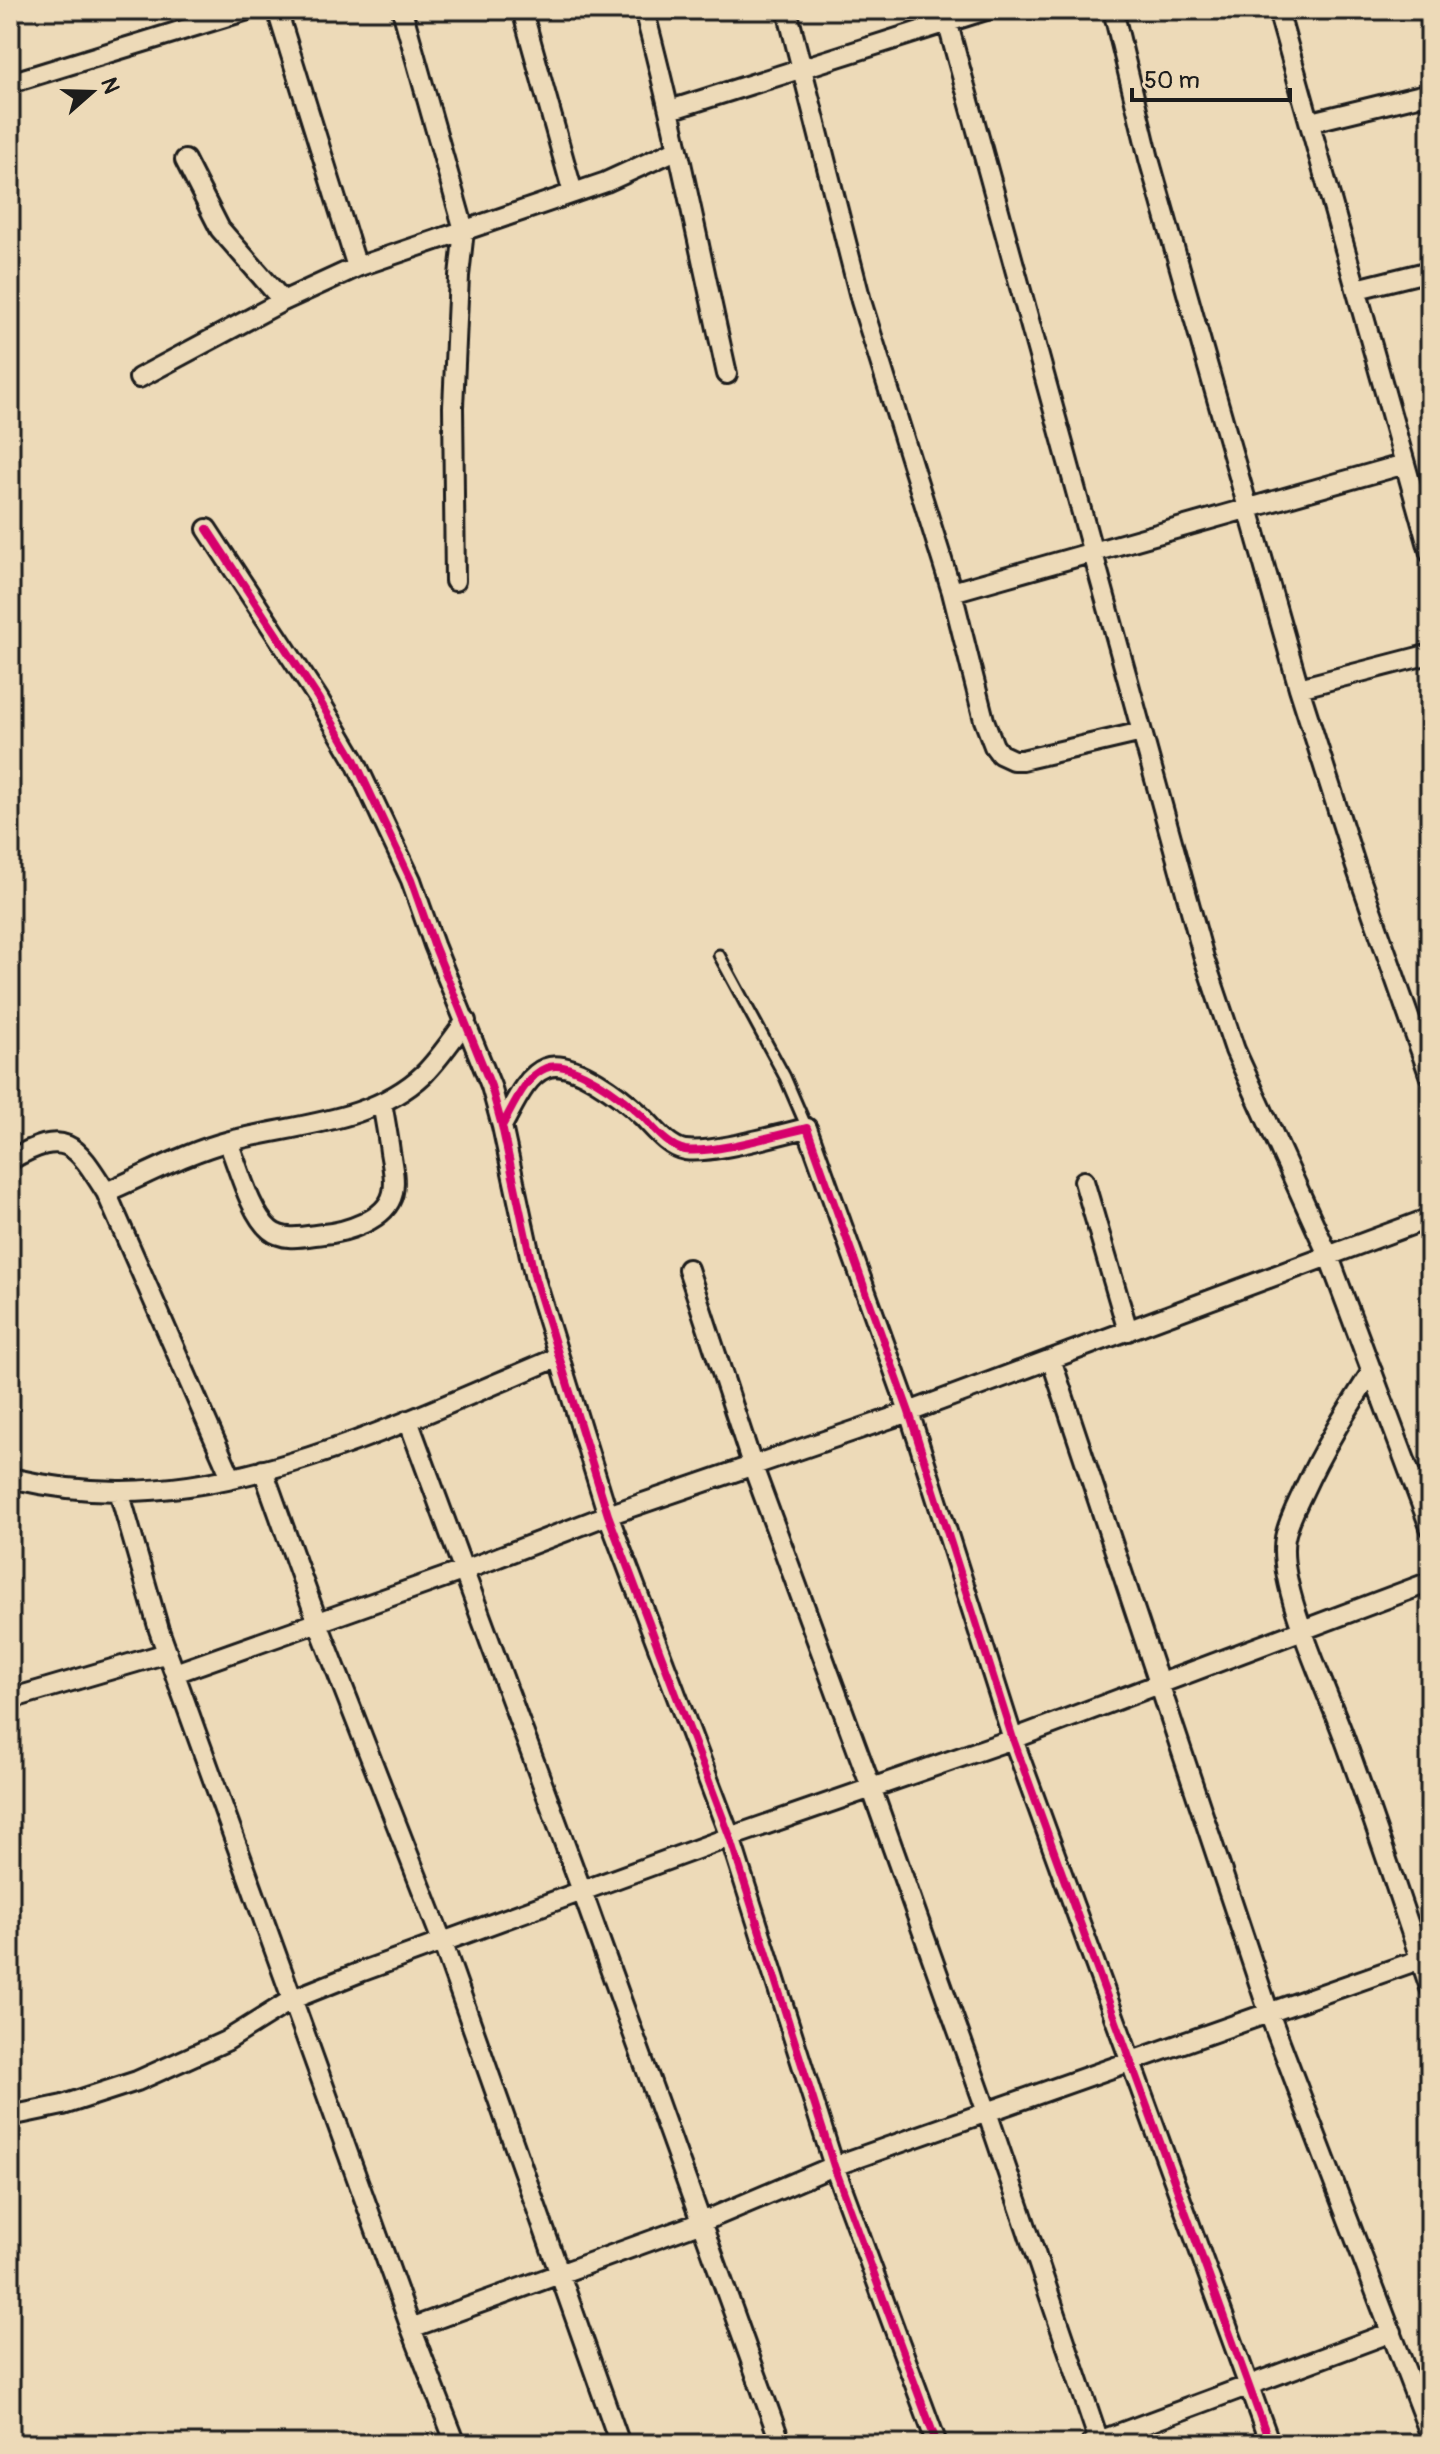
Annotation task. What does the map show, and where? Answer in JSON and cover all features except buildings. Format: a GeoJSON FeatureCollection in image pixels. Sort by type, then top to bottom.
{"type":"FeatureCollection","features":[{"type":"Feature","properties":{"kind":"street"},"geometry":{"type":"LineString","coordinates":[[10,83],[248,10]]}},
{"type":"Feature","properties":{"kind":"street"},"geometry":{"type":"LineString","coordinates":[[277,10],[357,267]]}},
{"type":"Feature","properties":{"kind":"street"},"geometry":{"type":"LineString","coordinates":[[402,10],[464,230],[453,407],[455,581]]}},
{"type":"Feature","properties":{"kind":"street"},"geometry":{"type":"LineString","coordinates":[[522,10],[573,193]]}},
{"type":"Feature","properties":{"kind":"street"},"geometry":{"type":"LineString","coordinates":[[644,10],[670,110],[676,150],[727,374]]}},
{"type":"Feature","properties":{"kind":"street"},"geometry":{"type":"LineString","coordinates":[[787,10],[861,301],[952,592],[984,720],[994,746],[1000,754],[1013,760],[1142,732]]}},
{"type":"Feature","properties":{"kind":"street"},"geometry":{"type":"LineString","coordinates":[[670,110],[803,70],[946,16],[986,10]]}},
{"type":"Feature","properties":{"kind":"street"},"geometry":{"type":"LineString","coordinates":[[1113,10],[1149,159],[1299,688],[1356,867],[1430,1077]]}},
{"type":"Feature","properties":{"kind":"street"},"geometry":{"type":"LineString","coordinates":[[1278,10],[1430,553]]}},
{"type":"Feature","properties":{"kind":"street"},"geometry":{"type":"LineString","coordinates":[[946,16],[1200,945],[1235,1050],[1329,1257],[1430,1527]]}},
{"type":"Feature","properties":{"kind":"street"},"geometry":{"type":"LineString","coordinates":[[1311,122],[1430,93]]}},
{"type":"Feature","properties":{"kind":"street"},"geometry":{"type":"LineString","coordinates":[[139,378],[283,301],[357,267],[573,193],[676,150]]}},
{"type":"Feature","properties":{"kind":"street"},"geometry":{"type":"LineString","coordinates":[[185,160],[220,229],[283,301]]}},
{"type":"Feature","properties":{"kind":"street"},"geometry":{"type":"LineString","coordinates":[[1357,289],[1430,271]]}},
{"type":"Feature","properties":{"kind":"street"},"geometry":{"type":"LineString","coordinates":[[952,592],[1405,464]]}},
{"type":"Feature","properties":{"kind":"street"},"geometry":{"type":"LineString","coordinates":[[207,529],[318,698],[354,759],[411,880],[491,1086],[535,1279],[608,1515],[730,1837],[834,2166],[937,2444]]}},
{"type":"Feature","properties":{"kind":"street"},"geometry":{"type":"LineString","coordinates":[[1299,688],[1430,654]]}},
{"type":"Feature","properties":{"kind":"street"},"geometry":{"type":"LineString","coordinates":[[106,1192],[228,1142],[350,1115],[382,1103],[402,1092],[425,1073],[466,1021]]}},
{"type":"Feature","properties":{"kind":"street"},"geometry":{"type":"LineString","coordinates":[[502,1126],[531,1079],[547,1067],[555,1066],[577,1071],[605,1088],[675,1147],[685,1150],[724,1146],[807,1128],[909,1412],[1013,1739],[1270,2444]]}},
{"type":"Feature","properties":{"kind":"street"},"geometry":{"type":"LineString","coordinates":[[228,1142],[250,1197],[270,1230],[285,1237],[335,1233],[376,1217],[387,1208],[393,1196],[396,1182],[382,1103]]}},
{"type":"Feature","properties":{"kind":"street"},"geometry":{"type":"LineString","coordinates":[[10,1160],[46,1143],[59,1143],[70,1146],[87,1162],[106,1192],[231,1477]]}},
{"type":"Feature","properties":{"kind":"street"},"geometry":{"type":"LineString","coordinates":[[1084,1181],[1128,1331]]}},
{"type":"Feature","properties":{"kind":"street"},"geometry":{"type":"LineString","coordinates":[[175,1673],[465,1570],[608,1515],[909,1412],[1430,1218]]}},
{"type":"Feature","properties":{"kind":"street"},"geometry":{"type":"LineString","coordinates":[[688,1269],[752,1464],[987,2112],[1096,2443],[1392,2332]]}},
{"type":"Feature","properties":{"kind":"street"},"geometry":{"type":"LineString","coordinates":[[10,1478],[37,1484],[119,1491],[168,1488],[263,1470],[314,1455],[408,1420],[559,1357]]}},
{"type":"Feature","properties":{"kind":"street"},"geometry":{"type":"LineString","coordinates":[[1051,1359],[1269,2013],[1430,2434]]}},
{"type":"Feature","properties":{"kind":"street"},"geometry":{"type":"LineString","coordinates":[[1372,1371],[1334,1432],[1291,1517],[1285,1538],[1289,1585],[1425,1958],[1430,1988]]}},
{"type":"Feature","properties":{"kind":"street"},"geometry":{"type":"LineString","coordinates":[[408,1420],[781,2444]]}},
{"type":"Feature","properties":{"kind":"street"},"geometry":{"type":"LineString","coordinates":[[263,1470],[318,1623],[442,1941],[620,2444]]}},
{"type":"Feature","properties":{"kind":"street"},"geometry":{"type":"LineString","coordinates":[[119,1491],[146,1593],[226,1821],[456,2444]]}},
{"type":"Feature","properties":{"kind":"street"},"geometry":{"type":"LineString","coordinates":[[10,2116],[63,2105],[137,2081],[226,2041],[293,1999],[442,1941],[1013,1739],[1430,1582]]}},
{"type":"Feature","properties":{"kind":"street"},"geometry":{"type":"LineString","coordinates":[[10,1699],[167,1653]]}},
{"type":"Feature","properties":{"kind":"street"},"geometry":{"type":"LineString","coordinates":[[411,2328],[702,2222],[834,2166],[1425,1958]]}},
{"type":"Feature","properties":{"kind":"lane"},"geometry":{"type":"LineString","coordinates":[[719,955],[779,1066],[807,1128]]}},
{"type":"Feature","properties":{"kind":"cycle path"},"geometry":{"type":"LineString","coordinates":[[207,529],[318,698],[354,759],[411,880],[491,1086],[535,1279],[608,1515],[730,1837],[834,2166],[937,2444]]}},
{"type":"Feature","properties":{"kind":"cycle path"},"geometry":{"type":"LineString","coordinates":[[502,1126],[532,1078],[546,1068],[557,1066],[583,1074],[610,1090],[667,1141],[685,1150],[728,1147],[807,1128],[909,1412],[1013,1739],[1270,2444]]}}]}
